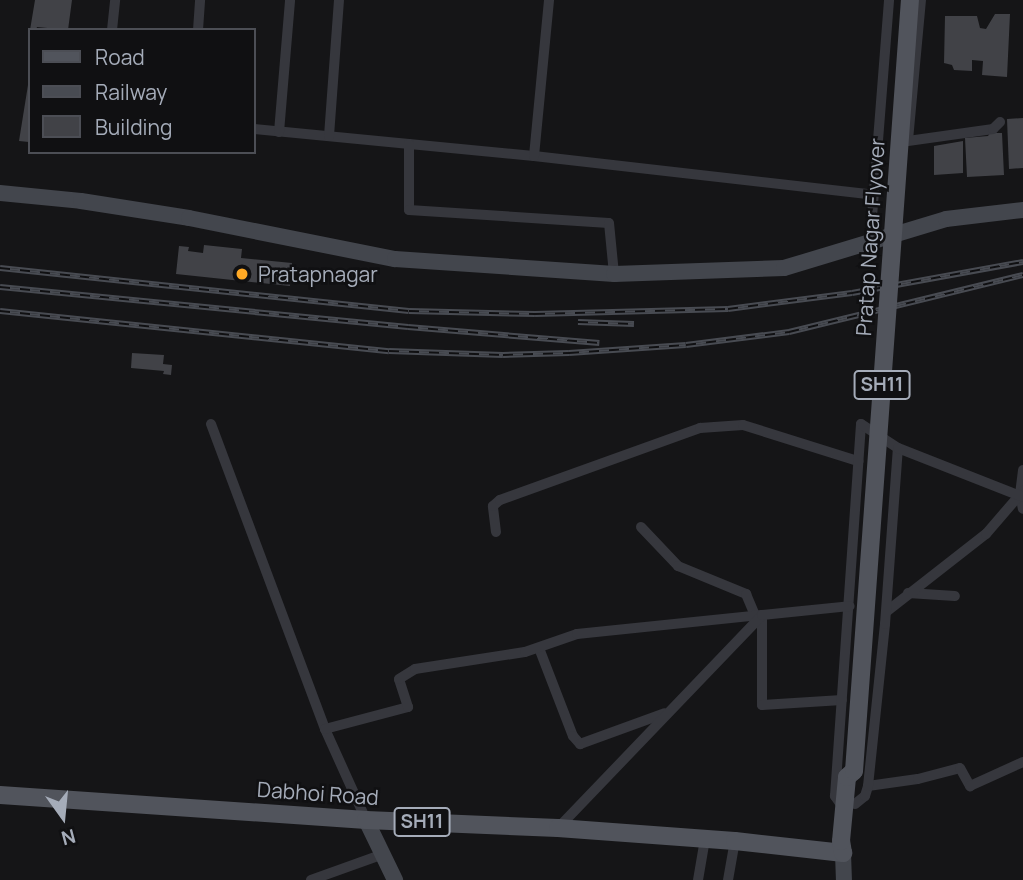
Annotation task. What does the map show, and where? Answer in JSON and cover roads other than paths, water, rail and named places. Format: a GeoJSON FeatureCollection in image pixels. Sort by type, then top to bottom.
{"type":"FeatureCollection","features":[{"type":"Feature","properties":{"kind":"main road","name":"Pratap Nagar Flyover"},"geometry":{"type":"LineString","coordinates":[[843,853],[849,846],[854,797],[910,0]]}},
{"type":"Feature","properties":{"kind":"main road","name":"Dabhoi Road"},"geometry":{"type":"LineString","coordinates":[[0,795],[366,820],[558,828],[735,841],[843,853]]}},
{"type":"Feature","properties":{"kind":"street"},"geometry":{"type":"LineString","coordinates":[[112,28],[115,0]]}},
{"type":"Feature","properties":{"kind":"street"},"geometry":{"type":"LineString","coordinates":[[198,28],[200,0]]}},
{"type":"Feature","properties":{"kind":"street"},"geometry":{"type":"LineString","coordinates":[[279,132],[290,0]]}},
{"type":"Feature","properties":{"kind":"street"},"geometry":{"type":"LineString","coordinates":[[329,136],[339,0]]}},
{"type":"Feature","properties":{"kind":"street"},"geometry":{"type":"LineString","coordinates":[[534,156],[549,0]]}},
{"type":"Feature","properties":{"kind":"street"},"geometry":{"type":"LineString","coordinates":[[870,242],[889,0]]}},
{"type":"Feature","properties":{"kind":"street"},"geometry":{"type":"LineString","coordinates":[[901,232],[921,0]]}},
{"type":"Feature","properties":{"kind":"street"},"geometry":{"type":"LineString","coordinates":[[908,141],[993,129],[1000,121]]}},
{"type":"Feature","properties":{"kind":"street"},"geometry":{"type":"LineString","coordinates":[[256,129],[534,156],[874,195]]}},
{"type":"Feature","properties":{"kind":"street"},"geometry":{"type":"LineString","coordinates":[[409,144],[409,210],[609,223],[614,274]]}},
{"type":"Feature","properties":{"kind":"street"},"geometry":{"type":"LineString","coordinates":[[0,194],[81,201],[189,218],[395,260],[614,274],[784,268],[946,219],[1023,210]]}},
{"type":"Feature","properties":{"kind":"street"},"geometry":{"type":"LineString","coordinates":[[211,424],[326,729],[395,880]]}},
{"type":"Feature","properties":{"kind":"street"},"geometry":{"type":"LineString","coordinates":[[1022,494],[898,448],[861,424],[835,796],[854,797],[960,768],[971,786],[1023,762]]}},
{"type":"Feature","properties":{"kind":"street"},"geometry":{"type":"LineString","coordinates":[[496,532],[494,506],[500,500],[700,428],[743,425],[858,461]]}},
{"type":"Feature","properties":{"kind":"street"},"geometry":{"type":"LineString","coordinates":[[854,797],[886,612],[898,448]]}},
{"type":"Feature","properties":{"kind":"street"},"geometry":{"type":"LineString","coordinates":[[1023,470],[1023,509]]}},
{"type":"Feature","properties":{"kind":"street"},"geometry":{"type":"LineString","coordinates":[[886,612],[986,534],[1022,494]]}},
{"type":"Feature","properties":{"kind":"street"},"geometry":{"type":"LineString","coordinates":[[641,527],[678,566],[746,594],[759,615],[762,705],[842,701]]}},
{"type":"Feature","properties":{"kind":"street"},"geometry":{"type":"LineString","coordinates":[[908,593],[955,596]]}},
{"type":"Feature","properties":{"kind":"street"},"geometry":{"type":"LineString","coordinates":[[326,729],[408,706],[399,679],[415,669],[539,648],[577,634],[850,606]]}},
{"type":"Feature","properties":{"kind":"street"},"geometry":{"type":"LineString","coordinates":[[558,828],[759,615]]}},
{"type":"Feature","properties":{"kind":"street"},"geometry":{"type":"LineString","coordinates":[[539,648],[573,736],[580,744],[669,712]]}},
{"type":"Feature","properties":{"kind":"street"},"geometry":{"type":"LineString","coordinates":[[698,880],[705,839]]}},
{"type":"Feature","properties":{"kind":"street"},"geometry":{"type":"LineString","coordinates":[[729,880],[735,841]]}},
{"type":"Feature","properties":{"kind":"street"},"geometry":{"type":"LineString","coordinates":[[843,853],[844,880]]}},
{"type":"Feature","properties":{"kind":"street"},"geometry":{"type":"LineString","coordinates":[[311,880],[382,855]]}},
{"type":"Feature","properties":{"kind":"railway"},"geometry":{"type":"LineString","coordinates":[[0,268],[409,311],[535,314],[728,309],[852,293],[1023,262]]}},
{"type":"Feature","properties":{"kind":"railway"},"geometry":{"type":"LineString","coordinates":[[0,311],[389,351],[503,355],[569,353],[686,345],[789,332],[1023,275]]}},
{"type":"Feature","properties":{"kind":"railway"},"geometry":{"type":"LineString","coordinates":[[0,287],[599,343]]}},
{"type":"Feature","properties":{"kind":"railway"},"geometry":{"type":"LineString","coordinates":[[578,322],[634,324]]}},
{"type":"Feature","properties":{"kind":"place","name":"Pratapnagar"},"geometry":{"type":"Point","coordinates":[242,274]}}]}
